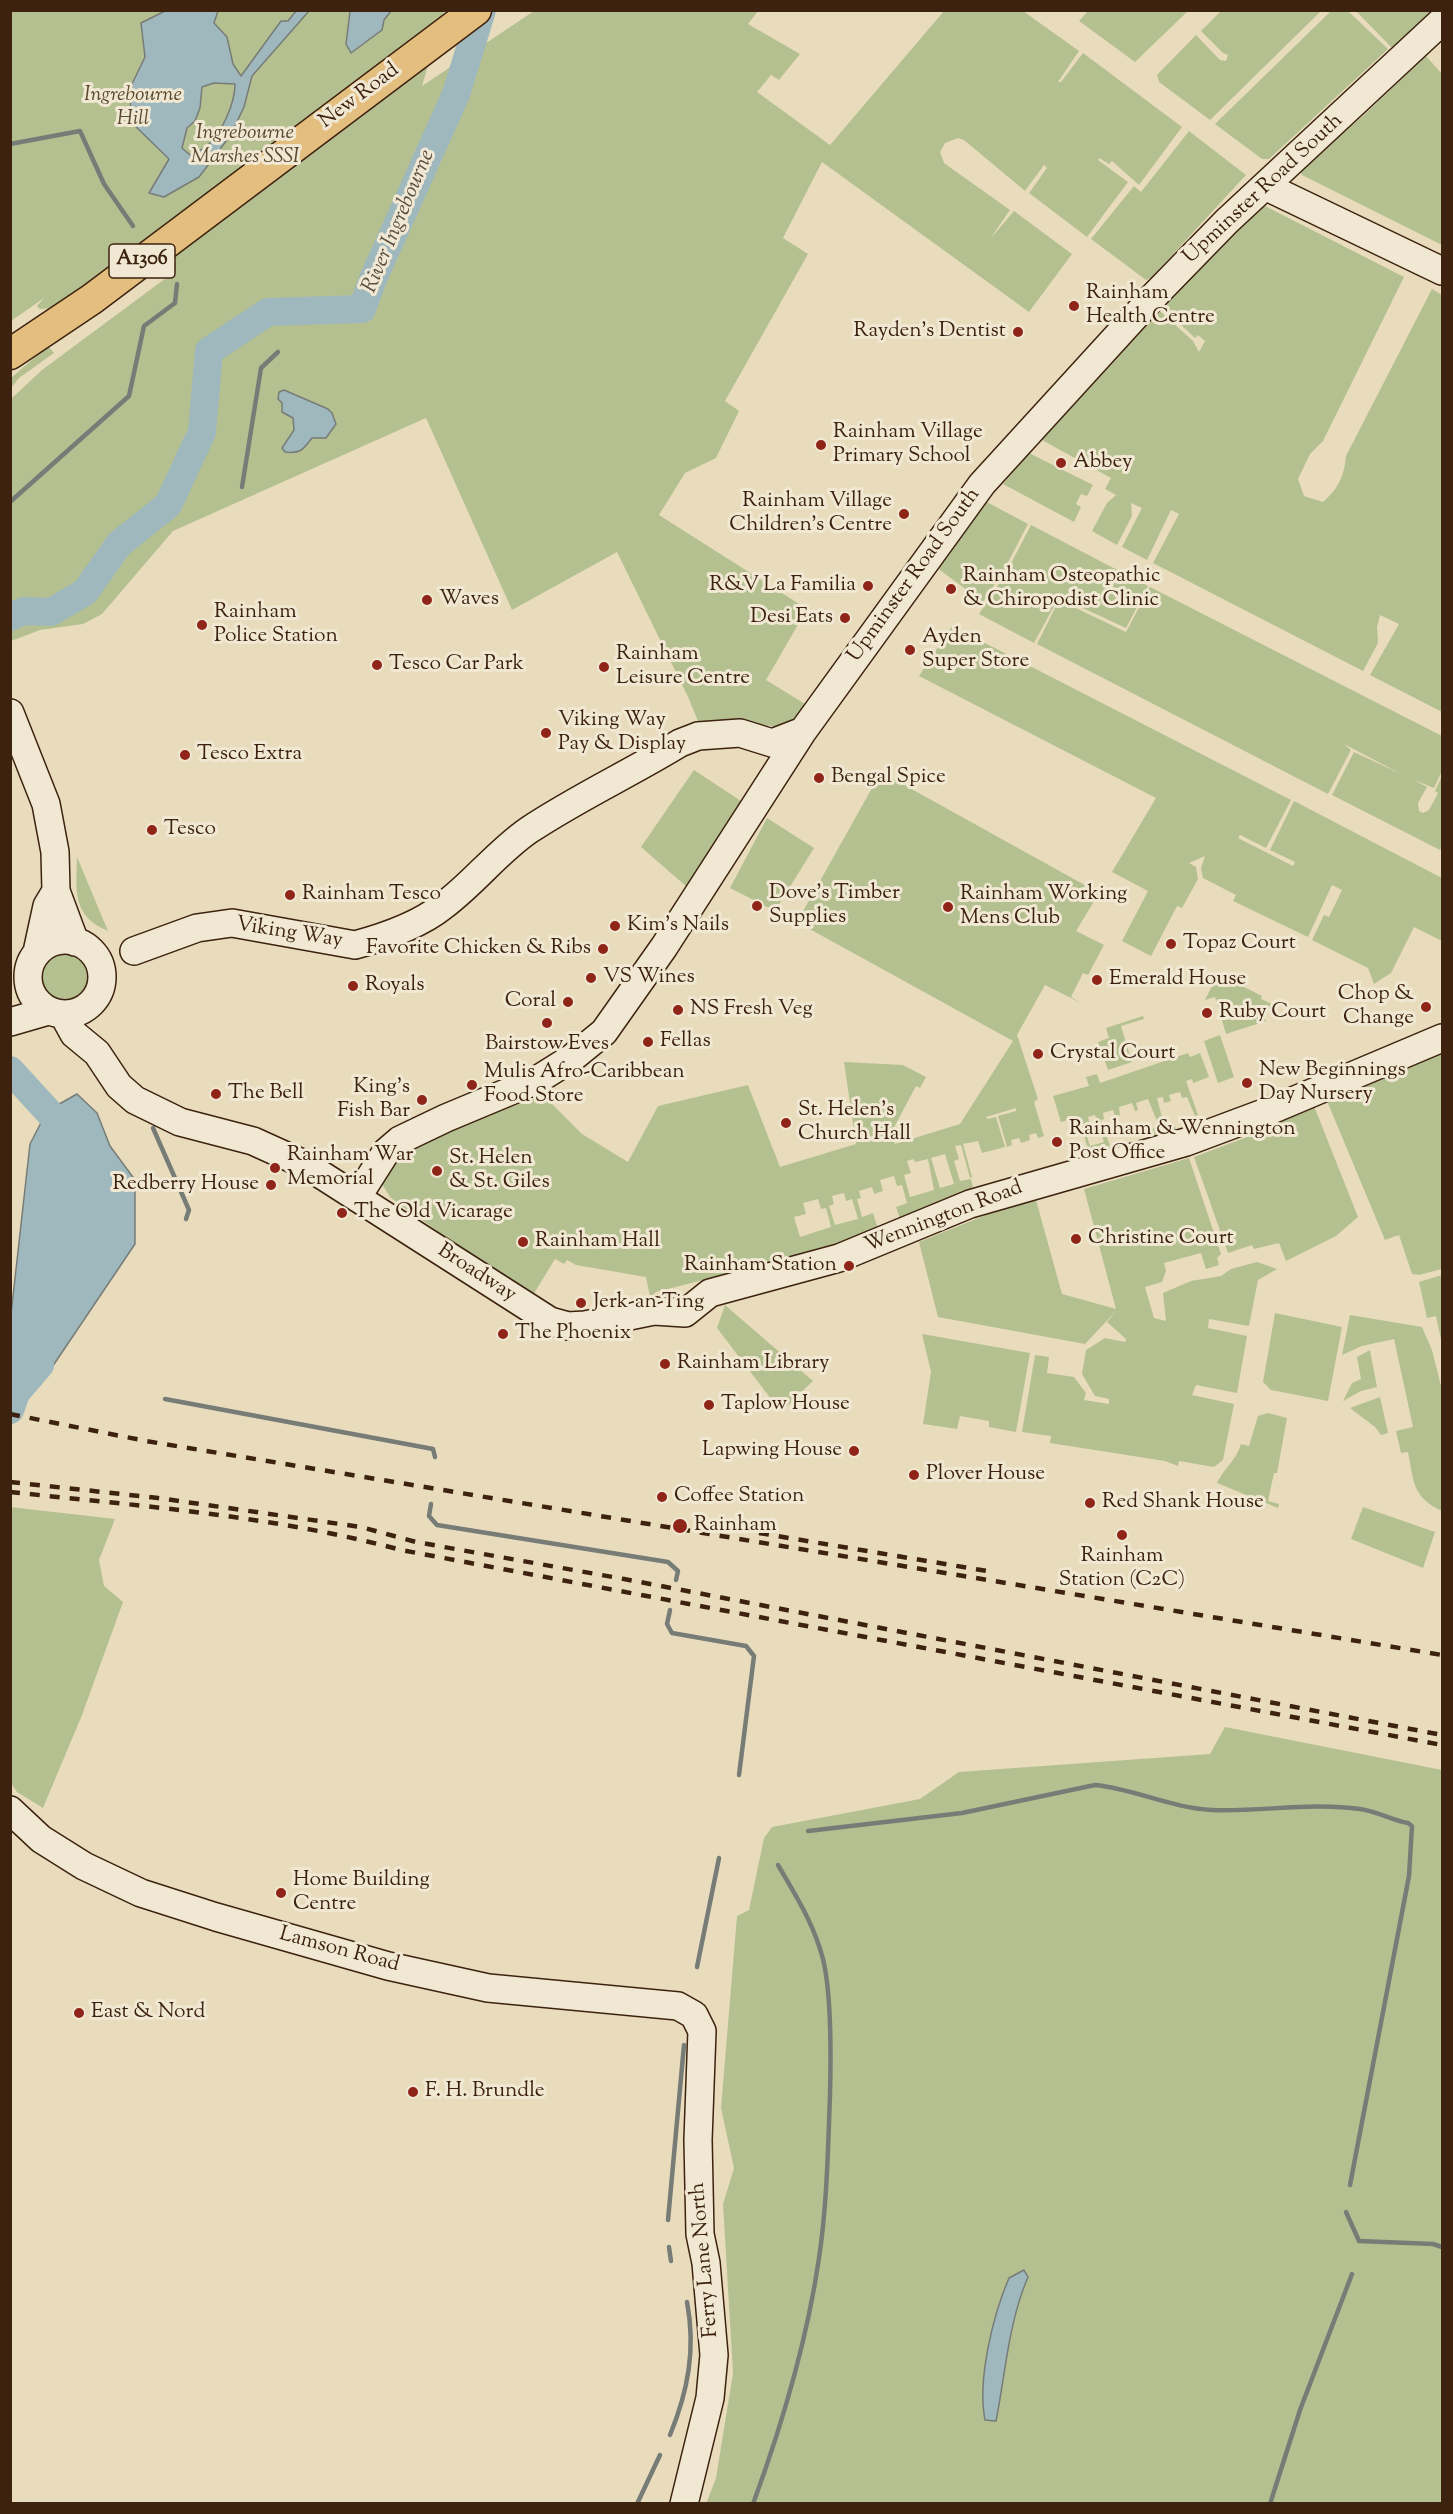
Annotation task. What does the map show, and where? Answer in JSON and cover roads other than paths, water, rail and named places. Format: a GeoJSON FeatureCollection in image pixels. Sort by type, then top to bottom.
{"type":"FeatureCollection","features":[{"type":"Feature","properties":{"kind":"main road","name":"New Road"},"geometry":{"type":"LineString","coordinates":[[10,354],[92,298],[476,10]]}},
{"type":"Feature","properties":{"kind":"street","name":"Upminster Road South"},"geometry":{"type":"LineString","coordinates":[[777,758],[803,731],[951,526],[997,467],[1151,299],[1227,221],[1267,187],[1443,21]]}},
{"type":"Feature","properties":{"kind":"street"},"geometry":{"type":"LineString","coordinates":[[1267,187],[1443,271]]}},
{"type":"Feature","properties":{"kind":"street"},"geometry":{"type":"LineString","coordinates":[[10,713],[46,804],[55,852],[56,891],[83,946],[100,966],[95,995],[97,1053]]}},
{"type":"Feature","properties":{"kind":"street","name":"Viking Way"},"geometry":{"type":"LineString","coordinates":[[134,951],[197,928],[232,923],[355,945],[369,941],[418,921],[442,907],[497,854],[551,817],[680,743],[699,736],[740,733],[777,758]]}},
{"type":"Feature","properties":{"kind":"street"},"geometry":{"type":"LineString","coordinates":[[358,1196],[386,1152],[400,1140],[537,1080],[572,1058],[604,1032],[664,946],[777,758]]}},
{"type":"Feature","properties":{"kind":"street"},"geometry":{"type":"LineString","coordinates":[[56,891],[47,906],[33,963],[32,995],[56,1012],[74,1034],[97,1053]]}},
{"type":"Feature","properties":{"kind":"street"},"geometry":{"type":"LineString","coordinates":[[10,995],[33,963],[55,942],[134,951],[129,962],[77,1012],[56,1012],[10,1022]]}},
{"type":"Feature","properties":{"kind":"street","name":"Wennington Road"},"geometry":{"type":"LineString","coordinates":[[684,1313],[710,1293],[838,1258],[970,1204],[1186,1142],[1269,1111],[1443,1038]]}},
{"type":"Feature","properties":{"kind":"street","name":"Broadway"},"geometry":{"type":"LineString","coordinates":[[97,1053],[119,1086],[135,1100],[180,1122],[253,1141],[306,1165],[358,1196],[550,1321],[568,1326],[585,1325],[654,1311],[684,1313]]}},
{"type":"Feature","properties":{"kind":"street","name":"Lamson Road"},"geometry":{"type":"LineString","coordinates":[[10,1810],[41,1839],[84,1866],[141,1893],[216,1917],[388,1966],[488,1988],[678,2006],[694,2014]]}},
{"type":"Feature","properties":{"kind":"street","name":"Ferry Lane North"},"geometry":{"type":"LineString","coordinates":[[684,2504],[710,2398],[714,2355],[706,2263],[700,2234],[698,2140],[702,2031],[694,2014]]}},
{"type":"Feature","properties":{"kind":"water"},"geometry":{"type":"Polygon","coordinates":[[[165,11],[218,11],[214,23],[227,37],[233,64],[241,76],[281,21],[288,21],[296,11],[309,11],[252,76],[244,107],[230,136],[199,177],[164,197],[149,193],[169,159],[130,121],[131,86],[145,57],[141,23],[165,11]],[[214,83],[202,87],[200,108],[195,121],[187,128],[182,148],[190,155],[205,147],[218,134],[230,109],[235,84],[214,83]]]}},
{"type":"Feature","properties":{"kind":"water"},"geometry":{"type":"Polygon","coordinates":[[[350,11],[391,11],[384,20],[382,30],[351,53],[346,44],[350,11]]]}},
{"type":"Feature","properties":{"kind":"water"},"geometry":{"type":"Polygon","coordinates":[[[284,390],[328,409],[332,413],[336,424],[326,438],[312,438],[301,450],[285,452],[282,448],[294,430],[293,418],[282,412],[282,403],[278,399],[279,392],[284,390]]]}},
{"type":"Feature","properties":{"kind":"water"},"geometry":{"type":"Polygon","coordinates":[[[77,1094],[97,1113],[110,1146],[135,1180],[135,1244],[40,1385],[11,1395],[11,1314],[30,1144],[47,1111],[77,1094]]]}},
{"type":"Feature","properties":{"kind":"water"},"geometry":{"type":"Polygon","coordinates":[[[1024,2270],[1028,2277],[1012,2330],[996,2421],[985,2420],[983,2386],[992,2329],[1009,2278],[1024,2270]]]}},
{"type":"Feature","properties":{"kind":"waterway","name":"River Ingrebourne"},"geometry":{"type":"LineString","coordinates":[[10,617],[24,611],[51,612],[85,592],[119,544],[168,505],[202,432],[209,351],[268,312],[362,309],[373,279],[456,94],[482,10]]}},
{"type":"Feature","properties":{"kind":"waterway"},"geometry":{"type":"LineString","coordinates":[[10,144],[80,131],[104,184],[133,226]]}},
{"type":"Feature","properties":{"kind":"waterway"},"geometry":{"type":"LineString","coordinates":[[10,502],[129,396],[144,326],[175,303],[177,284]]}},
{"type":"Feature","properties":{"kind":"waterway"},"geometry":{"type":"LineString","coordinates":[[242,487],[261,368],[278,352]]}},
{"type":"Feature","properties":{"kind":"waterway","name":"River Ingrebourne"},"geometry":{"type":"LineString","coordinates":[[10,1070],[54,1118],[61,1146]]}},
{"type":"Feature","properties":{"kind":"waterway"},"geometry":{"type":"LineString","coordinates":[[153,1128],[189,1210],[186,1219]]}},
{"type":"Feature","properties":{"kind":"waterway","name":"River Ingrebourne"},"geometry":{"type":"LineString","coordinates":[[10,1410],[16,1393],[40,1365]]}},
{"type":"Feature","properties":{"kind":"waterway"},"geometry":{"type":"LineString","coordinates":[[165,1399],[433,1449],[435,1457]]}},
{"type":"Feature","properties":{"kind":"waterway"},"geometry":{"type":"LineString","coordinates":[[431,1504],[429,1516],[437,1525],[668,1562],[678,1571],[676,1580]]}},
{"type":"Feature","properties":{"kind":"waterway"},"geometry":{"type":"LineString","coordinates":[[670,1610],[667,1624],[672,1633],[746,1646],[754,1656],[739,1775]]}},
{"type":"Feature","properties":{"kind":"waterway"},"geometry":{"type":"LineString","coordinates":[[808,1831],[962,1813],[1095,1785],[1197,1809],[1342,1807],[1366,1810],[1408,1823],[1412,1826],[1409,1876],[1350,2185]]}},
{"type":"Feature","properties":{"kind":"waterway"},"geometry":{"type":"LineString","coordinates":[[697,1967],[719,1858]]}},
{"type":"Feature","properties":{"kind":"waterway"},"geometry":{"type":"LineString","coordinates":[[753,2504],[774,2444],[808,2320],[822,2238],[829,2136],[831,2045],[826,1974],[810,1922],[778,1865]]}},
{"type":"Feature","properties":{"kind":"waterway"},"geometry":{"type":"LineString","coordinates":[[668,2220],[684,2045]]}},
{"type":"Feature","properties":{"kind":"waterway"},"geometry":{"type":"LineString","coordinates":[[1346,2212],[1359,2241],[1433,2244],[1442,2247]]}},
{"type":"Feature","properties":{"kind":"waterway"},"geometry":{"type":"LineString","coordinates":[[669,2247],[671,2261]]}},
{"type":"Feature","properties":{"kind":"waterway"},"geometry":{"type":"LineString","coordinates":[[1270,2504],[1300,2410],[1352,2274]]}},
{"type":"Feature","properties":{"kind":"waterway"},"geometry":{"type":"LineString","coordinates":[[670,2435],[682,2402],[689,2370],[691,2336],[687,2302]]}},
{"type":"Feature","properties":{"kind":"waterway"},"geometry":{"type":"LineString","coordinates":[[637,2504],[660,2455]]}},
{"type":"Feature","properties":{"kind":"railway"},"geometry":{"type":"LineString","coordinates":[[10,1414],[146,1441],[1442,1655]]}},
{"type":"Feature","properties":{"kind":"railway"},"geometry":{"type":"LineString","coordinates":[[10,1482],[158,1498],[361,1527],[416,1542],[624,1579],[1442,1735]]}},
{"type":"Feature","properties":{"kind":"railway"},"geometry":{"type":"LineString","coordinates":[[10,1492],[256,1520],[353,1538],[401,1550],[1442,1745]]}},
{"type":"Feature","properties":{"kind":"railway"},"geometry":{"type":"LineString","coordinates":[[759,1533],[993,1572]]}},
{"type":"Feature","properties":{"kind":"place","name":"Rainham Health Centre"},"geometry":{"type":"Point","coordinates":[1074,306]}},
{"type":"Feature","properties":{"kind":"place","name":"Rayden's Dentist"},"geometry":{"type":"Point","coordinates":[1018,332]}},
{"type":"Feature","properties":{"kind":"place","name":"Rainham Village Primary School"},"geometry":{"type":"Point","coordinates":[821,445]}},
{"type":"Feature","properties":{"kind":"place","name":"Abbey"},"geometry":{"type":"Point","coordinates":[1061,463]}},
{"type":"Feature","properties":{"kind":"place","name":"Rainham Village Children's Centre"},"geometry":{"type":"Point","coordinates":[904,514]}},
{"type":"Feature","properties":{"kind":"place","name":"R&V La Familia"},"geometry":{"type":"Point","coordinates":[868,586]}},
{"type":"Feature","properties":{"kind":"place","name":"Rainham Osteopathic & Chiropodist Clinic"},"geometry":{"type":"Point","coordinates":[951,589]}},
{"type":"Feature","properties":{"kind":"place","name":"Waves"},"geometry":{"type":"Point","coordinates":[427,600]}},
{"type":"Feature","properties":{"kind":"place","name":"Desi Eats"},"geometry":{"type":"Point","coordinates":[845,618]}},
{"type":"Feature","properties":{"kind":"place","name":"Rainham Police Station"},"geometry":{"type":"Point","coordinates":[202,625]}},
{"type":"Feature","properties":{"kind":"place","name":"Ayden Super Store"},"geometry":{"type":"Point","coordinates":[910,650]}},
{"type":"Feature","properties":{"kind":"place","name":"Tesco Car Park"},"geometry":{"type":"Point","coordinates":[377,665]}},
{"type":"Feature","properties":{"kind":"place","name":"Rainham Leisure Centre"},"geometry":{"type":"Point","coordinates":[604,667]}},
{"type":"Feature","properties":{"kind":"place","name":"Viking Way Pay & Display"},"geometry":{"type":"Point","coordinates":[546,733]}},
{"type":"Feature","properties":{"kind":"place","name":"Tesco Extra"},"geometry":{"type":"Point","coordinates":[185,755]}},
{"type":"Feature","properties":{"kind":"place","name":"Bengal Spice"},"geometry":{"type":"Point","coordinates":[819,778]}},
{"type":"Feature","properties":{"kind":"place","name":"Tesco"},"geometry":{"type":"Point","coordinates":[152,830]}},
{"type":"Feature","properties":{"kind":"place","name":"Rainham Tesco"},"geometry":{"type":"Point","coordinates":[290,895]}},
{"type":"Feature","properties":{"kind":"place","name":"Dove's Timber Supplies"},"geometry":{"type":"Point","coordinates":[757,906]}},
{"type":"Feature","properties":{"kind":"place","name":"Rainham Working Mens Club"},"geometry":{"type":"Point","coordinates":[948,907]}},
{"type":"Feature","properties":{"kind":"place","name":"Kim's Nails"},"geometry":{"type":"Point","coordinates":[615,926]}},
{"type":"Feature","properties":{"kind":"place","name":"Topaz Court"},"geometry":{"type":"Point","coordinates":[1171,944]}},
{"type":"Feature","properties":{"kind":"place","name":"Favorite Chicken & Ribs"},"geometry":{"type":"Point","coordinates":[603,949]}},
{"type":"Feature","properties":{"kind":"place","name":"VS Wines"},"geometry":{"type":"Point","coordinates":[591,978]}},
{"type":"Feature","properties":{"kind":"place","name":"Emerald House"},"geometry":{"type":"Point","coordinates":[1097,980]}},
{"type":"Feature","properties":{"kind":"place","name":"Royals"},"geometry":{"type":"Point","coordinates":[353,986]}},
{"type":"Feature","properties":{"kind":"place","name":"Coral"},"geometry":{"type":"Point","coordinates":[568,1002]}},
{"type":"Feature","properties":{"kind":"place","name":"Chop & Change"},"geometry":{"type":"Point","coordinates":[1426,1007]}},
{"type":"Feature","properties":{"kind":"place","name":"NS Fresh Veg"},"geometry":{"type":"Point","coordinates":[678,1010]}},
{"type":"Feature","properties":{"kind":"place","name":"Ruby Court"},"geometry":{"type":"Point","coordinates":[1207,1013]}},
{"type":"Feature","properties":{"kind":"place","name":"Bairstow Eves"},"geometry":{"type":"Point","coordinates":[547,1023]}},
{"type":"Feature","properties":{"kind":"place","name":"Fellas"},"geometry":{"type":"Point","coordinates":[648,1042]}},
{"type":"Feature","properties":{"kind":"place","name":"Crystal Court"},"geometry":{"type":"Point","coordinates":[1038,1054]}},
{"type":"Feature","properties":{"kind":"place","name":"New Beginnings Day Nursery"},"geometry":{"type":"Point","coordinates":[1247,1083]}},
{"type":"Feature","properties":{"kind":"place","name":"Mulis Afro-Caribbean Food Store"},"geometry":{"type":"Point","coordinates":[472,1085]}},
{"type":"Feature","properties":{"kind":"place","name":"The Bell"},"geometry":{"type":"Point","coordinates":[216,1094]}},
{"type":"Feature","properties":{"kind":"place","name":"King's Fish Bar"},"geometry":{"type":"Point","coordinates":[422,1100]}},
{"type":"Feature","properties":{"kind":"place","name":"St. Helen's Church Hall"},"geometry":{"type":"Point","coordinates":[786,1123]}},
{"type":"Feature","properties":{"kind":"place","name":"Rainham & Wennington Post Office"},"geometry":{"type":"Point","coordinates":[1057,1142]}},
{"type":"Feature","properties":{"kind":"place","name":"Rainham War Memorial"},"geometry":{"type":"Point","coordinates":[275,1168]}},
{"type":"Feature","properties":{"kind":"place","name":"St. Helen & St. Giles"},"geometry":{"type":"Point","coordinates":[437,1171]}},
{"type":"Feature","properties":{"kind":"place","name":"Redberry House"},"geometry":{"type":"Point","coordinates":[271,1185]}},
{"type":"Feature","properties":{"kind":"place","name":"The Old Vicarage"},"geometry":{"type":"Point","coordinates":[342,1213]}},
{"type":"Feature","properties":{"kind":"place","name":"Christine Court"},"geometry":{"type":"Point","coordinates":[1076,1239]}},
{"type":"Feature","properties":{"kind":"place","name":"Rainham Hall"},"geometry":{"type":"Point","coordinates":[523,1242]}},
{"type":"Feature","properties":{"kind":"place","name":"Rainham Station"},"geometry":{"type":"Point","coordinates":[849,1266]}},
{"type":"Feature","properties":{"kind":"place","name":"Jerk-an-Ting"},"geometry":{"type":"Point","coordinates":[581,1303]}},
{"type":"Feature","properties":{"kind":"place","name":"The Phoenix"},"geometry":{"type":"Point","coordinates":[503,1334]}},
{"type":"Feature","properties":{"kind":"place","name":"Rainham Library"},"geometry":{"type":"Point","coordinates":[665,1364]}},
{"type":"Feature","properties":{"kind":"place","name":"Taplow House"},"geometry":{"type":"Point","coordinates":[709,1405]}},
{"type":"Feature","properties":{"kind":"place","name":"Lapwing House"},"geometry":{"type":"Point","coordinates":[854,1451]}},
{"type":"Feature","properties":{"kind":"place","name":"Plover House"},"geometry":{"type":"Point","coordinates":[914,1475]}},
{"type":"Feature","properties":{"kind":"place","name":"Coffee Station"},"geometry":{"type":"Point","coordinates":[662,1497]}},
{"type":"Feature","properties":{"kind":"place","name":"Red Shank House"},"geometry":{"type":"Point","coordinates":[1090,1503]}},
{"type":"Feature","properties":{"kind":"place","name":"Rainham"},"geometry":{"type":"Point","coordinates":[680,1526]}},
{"type":"Feature","properties":{"kind":"place","name":"Rainham Station (C2C)"},"geometry":{"type":"Point","coordinates":[1122,1535]}},
{"type":"Feature","properties":{"kind":"place","name":"Home Building Centre"},"geometry":{"type":"Point","coordinates":[281,1893]}},
{"type":"Feature","properties":{"kind":"place","name":"East & Nord"},"geometry":{"type":"Point","coordinates":[79,2013]}},
{"type":"Feature","properties":{"kind":"place","name":"F. H. Brundle"},"geometry":{"type":"Point","coordinates":[413,2092]}},
{"type":"Feature","properties":{"kind":"park label","name":"Ingrebourne Hill"},"geometry":{"type":"Point","coordinates":[133,108]}},
{"type":"Feature","properties":{"kind":"park label","name":"Ingrebourne Marshes SSSI"},"geometry":{"type":"Point","coordinates":[245,146]}}]}
